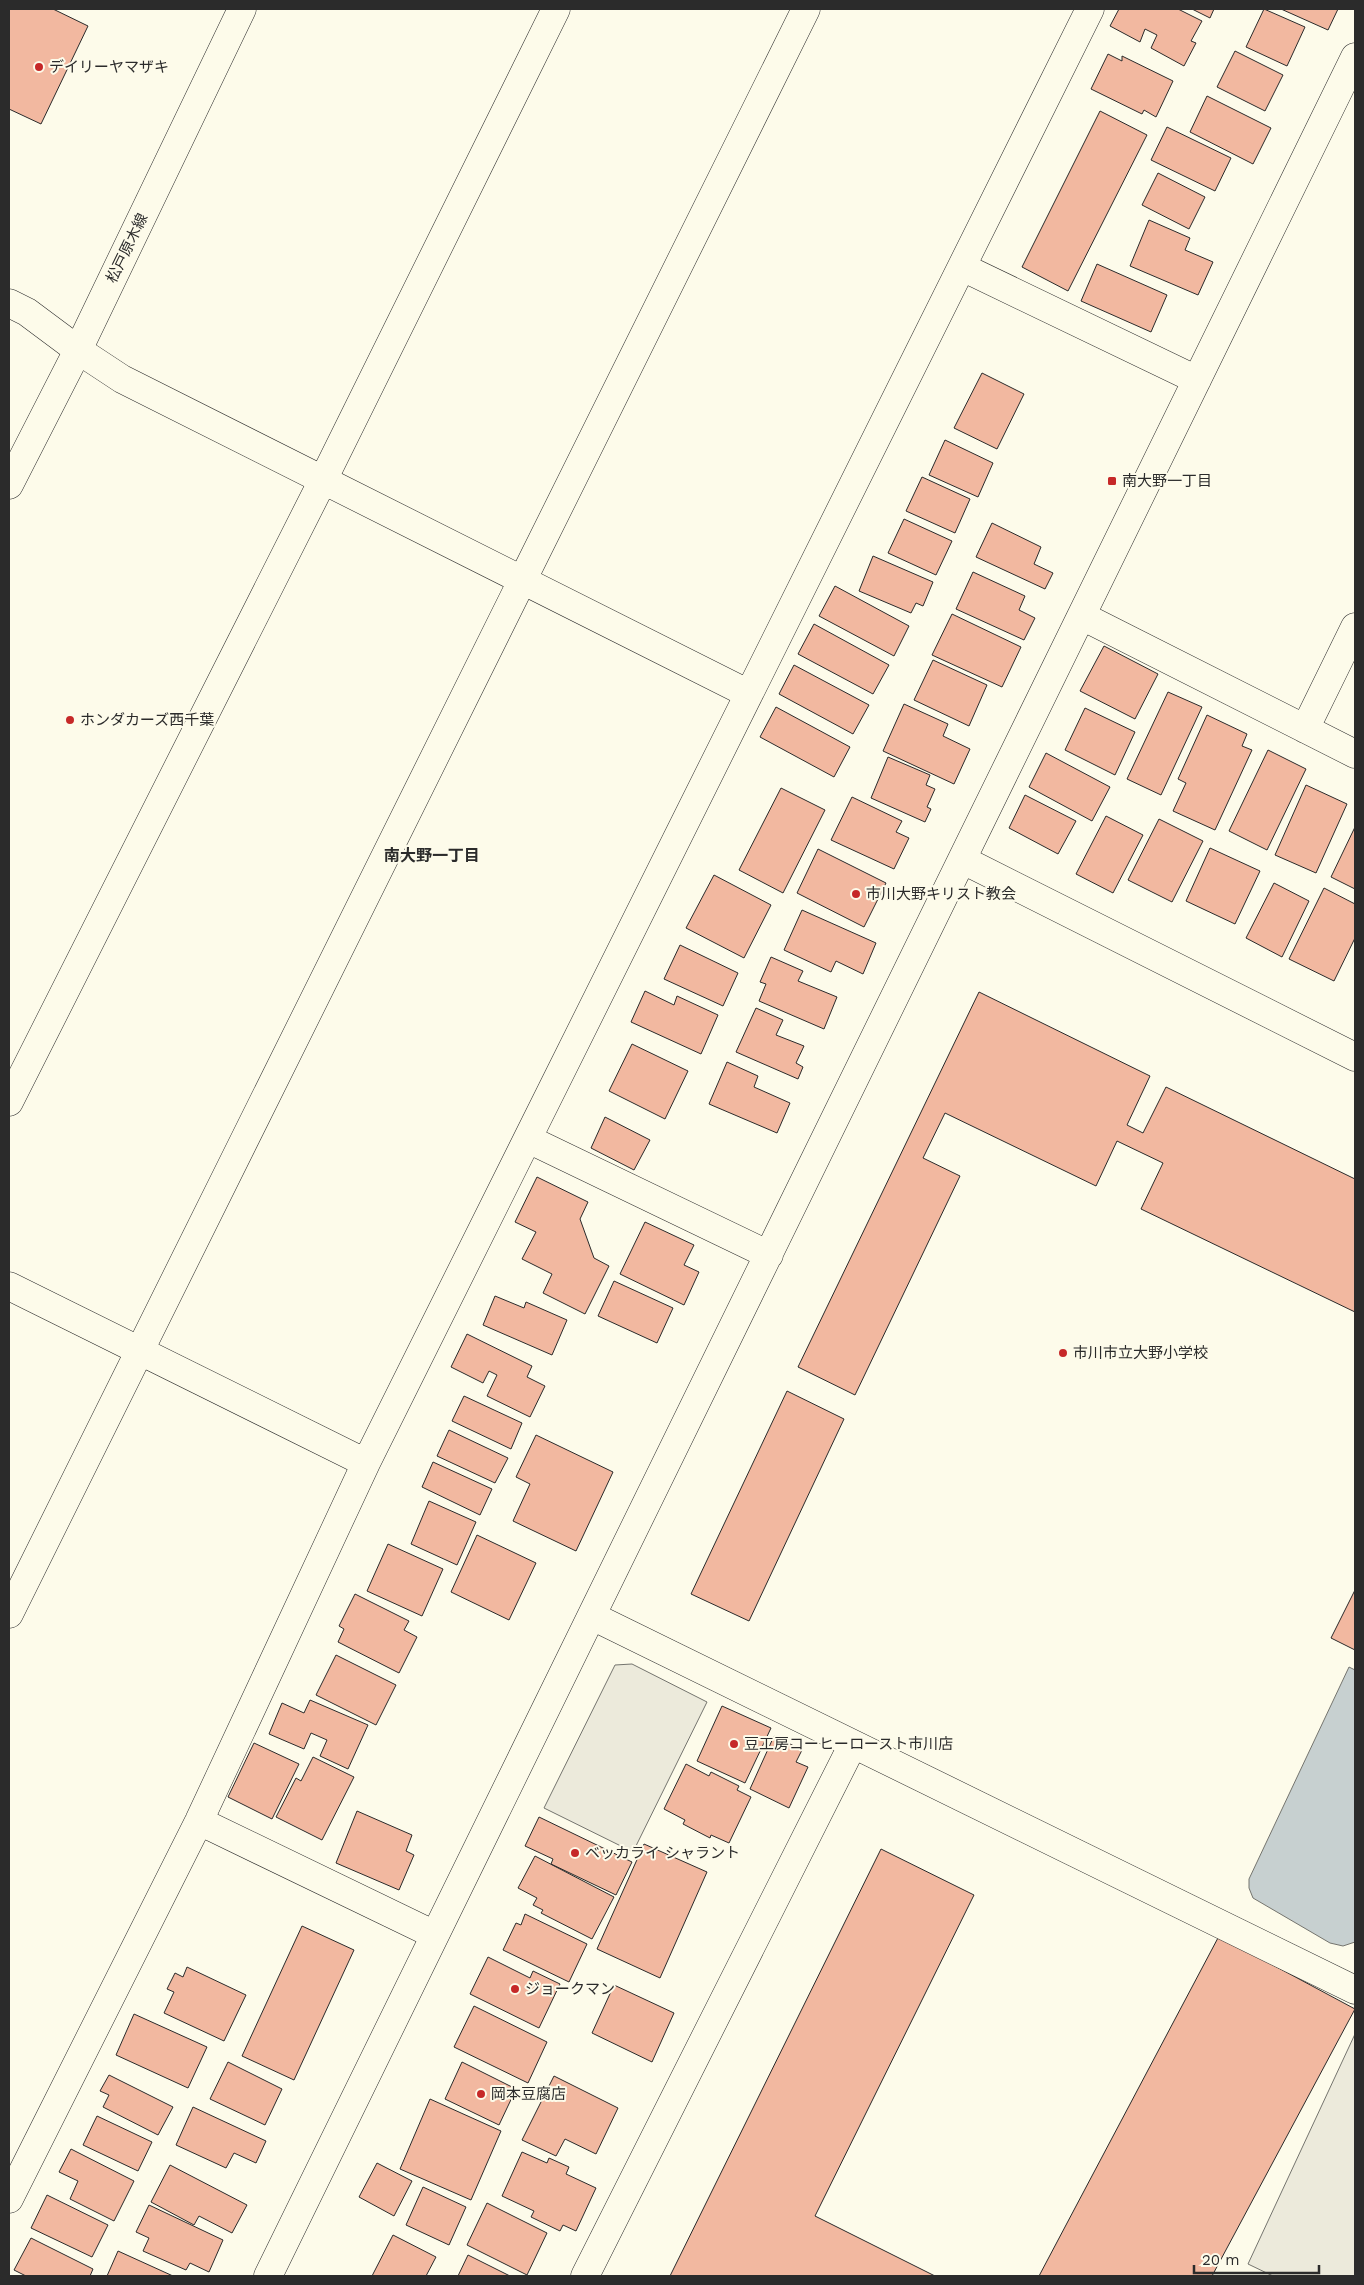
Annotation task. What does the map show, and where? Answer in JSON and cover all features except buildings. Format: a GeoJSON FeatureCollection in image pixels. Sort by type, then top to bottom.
{"type":"FeatureCollection","features":[{"type":"Feature","properties":{"kind":"street","name":"松戸原木線"},"geometry":{"type":"LineString","coordinates":[[9,485],[78,350],[242,9]]}},
{"type":"Feature","properties":{"kind":"street"},"geometry":{"type":"LineString","coordinates":[[9,1102],[323,480],[556,9]]}},
{"type":"Feature","properties":{"kind":"street"},"geometry":{"type":"LineString","coordinates":[[9,1614],[806,9]]}},
{"type":"Feature","properties":{"kind":"street"},"geometry":{"type":"LineString","coordinates":[[9,2199],[199,1822],[366,1463],[1090,9]]}},
{"type":"Feature","properties":{"kind":"street"},"geometry":{"type":"LineString","coordinates":[[268,2276],[1355,57]]}},
{"type":"Feature","properties":{"kind":"street"},"geometry":{"type":"LineString","coordinates":[[962,266],[1197,380]]}},
{"type":"Feature","properties":{"kind":"street"},"geometry":{"type":"LineString","coordinates":[[9,303],[27,312],[78,350],[122,378],[749,694]]}},
{"type":"Feature","properties":{"kind":"street"},"geometry":{"type":"LineString","coordinates":[[1082,616],[1355,754]]}},
{"type":"Feature","properties":{"kind":"street"},"geometry":{"type":"LineString","coordinates":[[1305,729],[1355,627]]}},
{"type":"Feature","properties":{"kind":"street"},"geometry":{"type":"LineString","coordinates":[[963,860],[1355,1056]]}},
{"type":"Feature","properties":{"kind":"street"},"geometry":{"type":"LineString","coordinates":[[528,1139],[769,1255]]}},
{"type":"Feature","properties":{"kind":"street"},"geometry":{"type":"LineString","coordinates":[[9,1286],[366,1463]]}},
{"type":"Feature","properties":{"kind":"street"},"geometry":{"type":"LineString","coordinates":[[592,1616],[1355,1990]]}},
{"type":"Feature","properties":{"kind":"street"},"geometry":{"type":"LineString","coordinates":[[585,2276],[853,1744]]}},
{"type":"Feature","properties":{"kind":"street"},"geometry":{"type":"LineString","coordinates":[[199,1822],[435,1935]]}},
{"type":"Feature","properties":{"kind":"shaded area"},"geometry":{"type":"Polygon","coordinates":[[[632,1664],[707,1702],[633,1852],[544,1808],[615,1665],[632,1664]]]}},
{"type":"Feature","properties":{"kind":"shaded area"},"geometry":{"type":"Polygon","coordinates":[[[1349,1667],[1355,1670],[1355,1942],[1343,1946],[1330,1943],[1253,1898],[1249,1888],[1249,1879],[1349,1667]]]}},
{"type":"Feature","properties":{"kind":"shaded area"},"geometry":{"type":"Polygon","coordinates":[[[1355,2034],[1355,2276],[1273,2276],[1248,2264],[1355,2034]]]}},
{"type":"Feature","properties":{"kind":"place","name":"デイリーヤマザキ"},"geometry":{"type":"Point","coordinates":[39,67]}},
{"type":"Feature","properties":{"kind":"place","name":"南大野一丁目"},"geometry":{"type":"Point","coordinates":[1112,481]}},
{"type":"Feature","properties":{"kind":"place","name":"ホンダカーズ西千葉"},"geometry":{"type":"Point","coordinates":[70,720]}},
{"type":"Feature","properties":{"kind":"place","name":"市川大野キリスト教会"},"geometry":{"type":"Point","coordinates":[856,894]}},
{"type":"Feature","properties":{"kind":"place","name":"市川市立大野小学校"},"geometry":{"type":"Point","coordinates":[1063,1353]}},
{"type":"Feature","properties":{"kind":"place","name":"豆工房コーヒーロースト市川店"},"geometry":{"type":"Point","coordinates":[734,1744]}},
{"type":"Feature","properties":{"kind":"place","name":"ベッカライ シャラント"},"geometry":{"type":"Point","coordinates":[575,1853]}},
{"type":"Feature","properties":{"kind":"place","name":"ジョークマン"},"geometry":{"type":"Point","coordinates":[515,1989]}},
{"type":"Feature","properties":{"kind":"place","name":"岡本豆腐店"},"geometry":{"type":"Point","coordinates":[481,2094]}},
{"type":"Feature","properties":{"kind":"district","name":"南大野一丁目"},"geometry":{"type":"Point","coordinates":[432,855]}}]}
